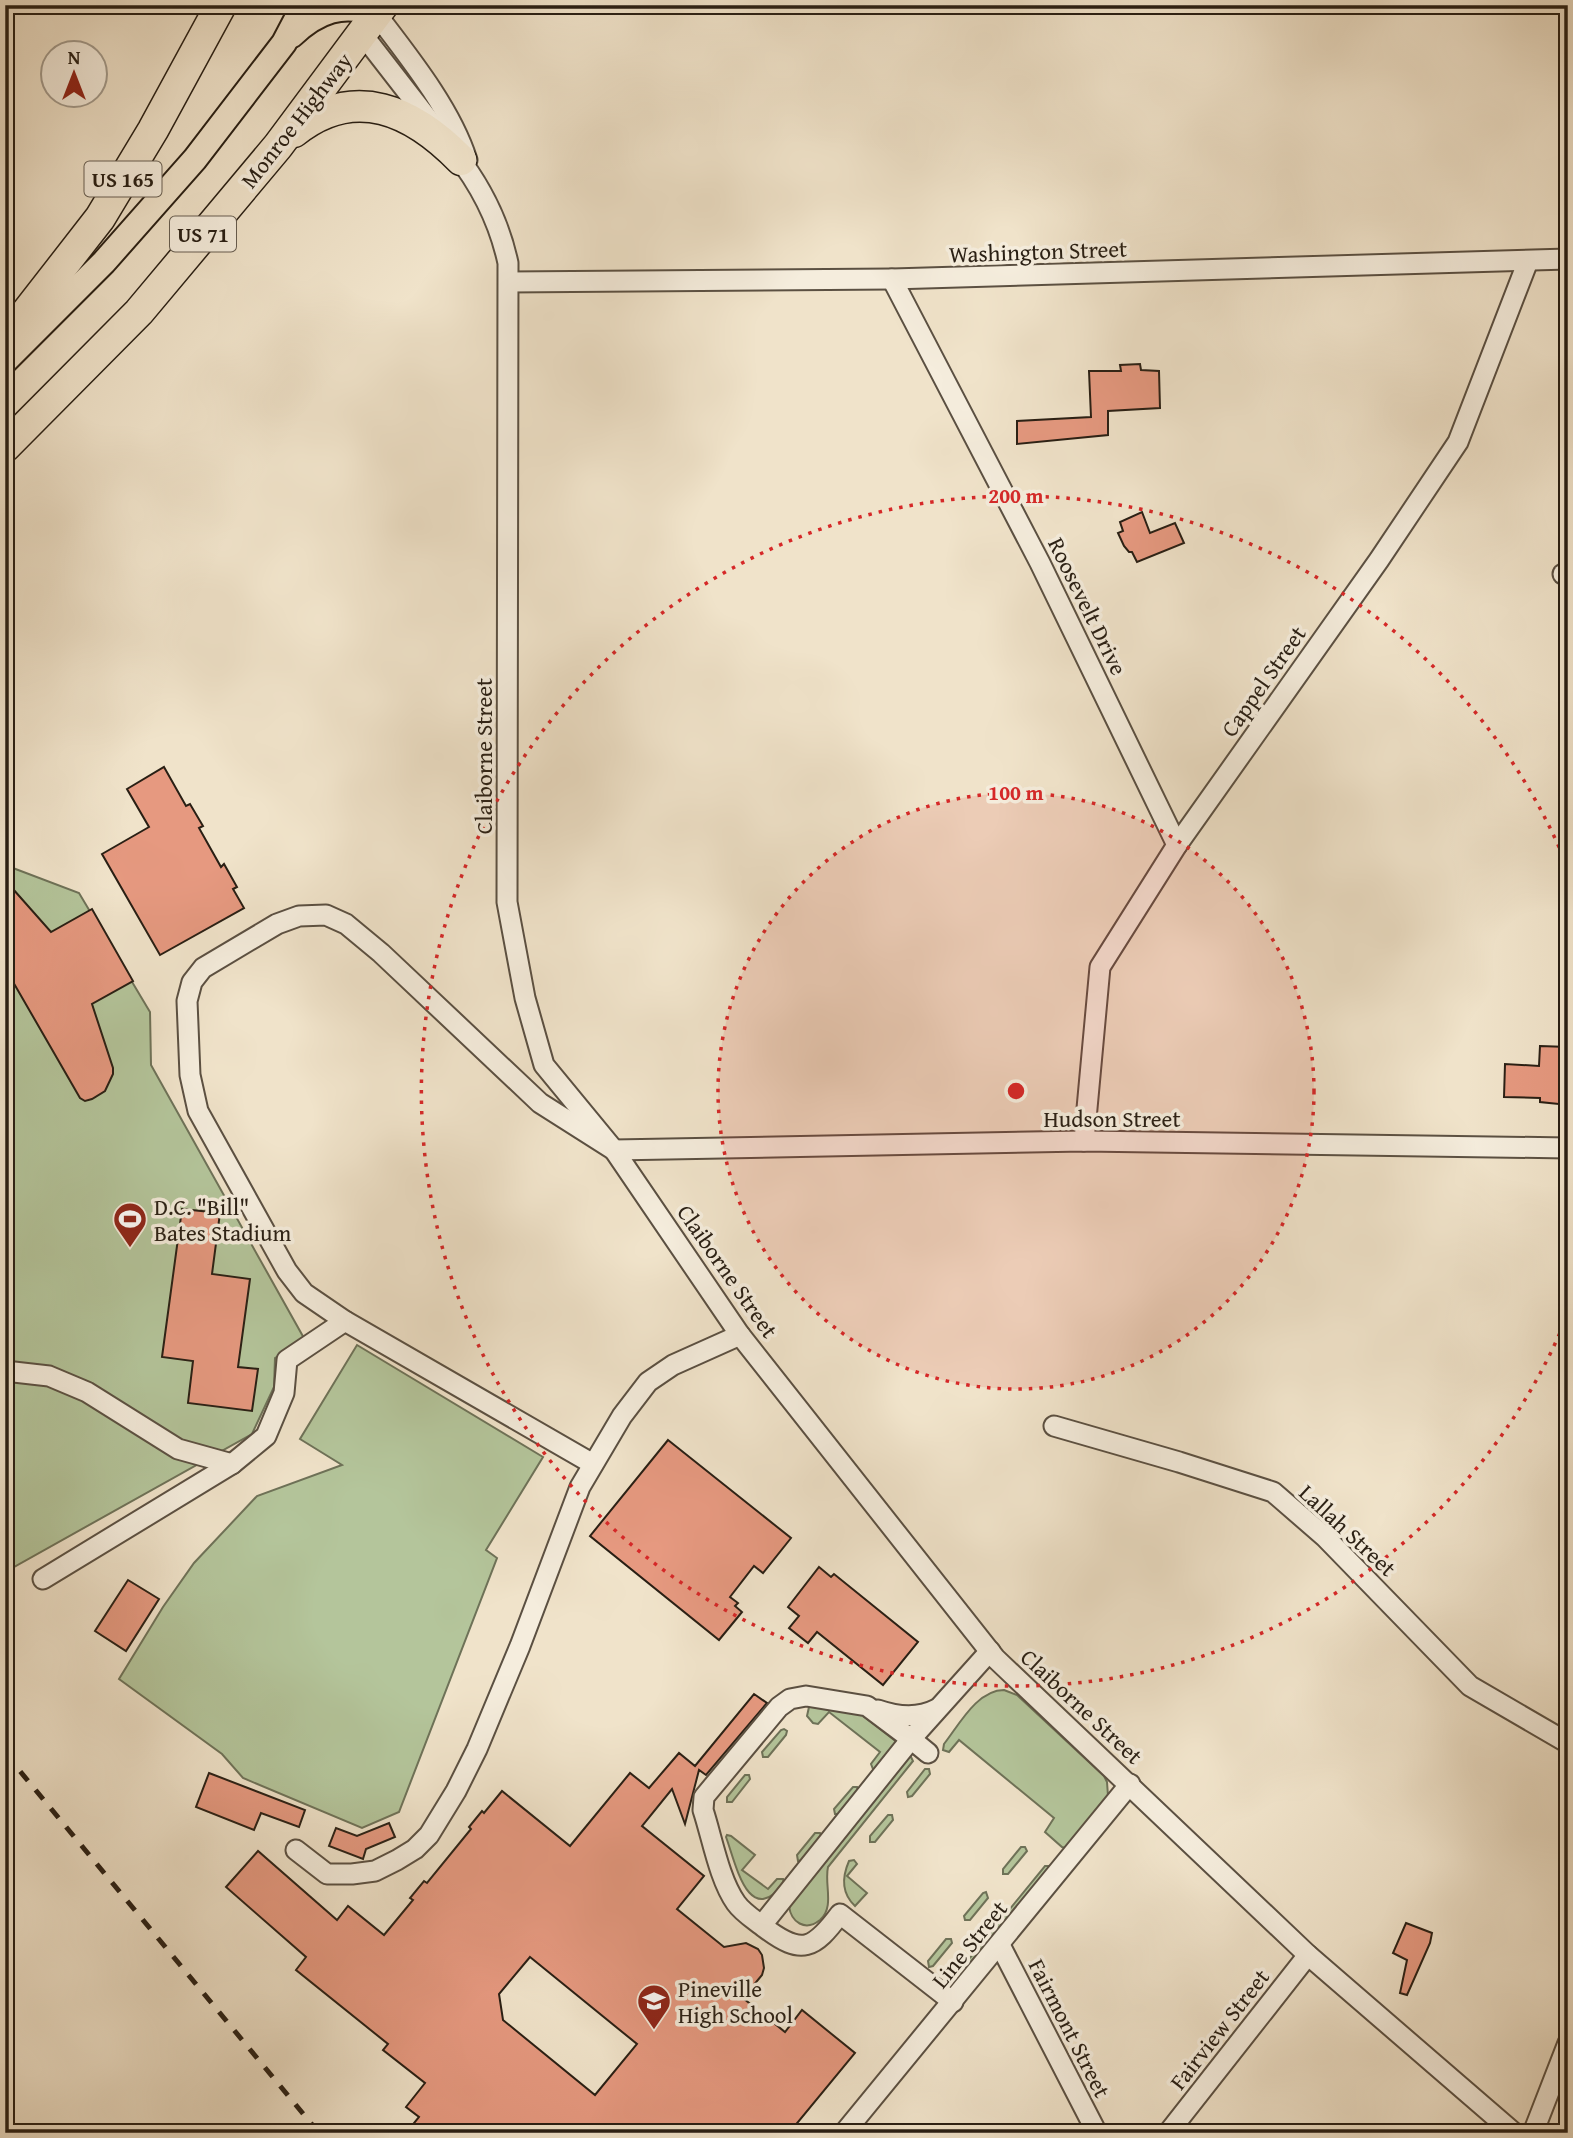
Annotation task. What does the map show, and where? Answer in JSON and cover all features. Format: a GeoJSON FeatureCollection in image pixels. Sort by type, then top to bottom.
{"type":"FeatureCollection","features":[{"type":"Feature","properties":{"kind":"highway","name":"US 165"},"geometry":{"type":"LineString","coordinates":[[5,340],[100,218],[153,130],[221,5]]}},
{"type":"Feature","properties":{"kind":"highway","name":"Monroe Highway"},"geometry":{"type":"LineString","coordinates":[[5,447],[139,312],[278,146],[367,14]]}},
{"type":"Feature","properties":{"kind":"highway"},"geometry":{"type":"LineString","coordinates":[[278,146],[296,129],[332,112],[366,106],[383,108],[418,123],[433,133],[467,169]]}},
{"type":"Feature","properties":{"kind":"main road","name":"US 71"},"geometry":{"type":"LineString","coordinates":[[5,361],[104,262],[195,159],[285,43],[304,5]]}},
{"type":"Feature","properties":{"kind":"main road"},"geometry":{"type":"LineString","coordinates":[[285,43],[313,17],[332,9],[367,14]]}},
{"type":"Feature","properties":{"kind":"street","name":"Claiborne Street"},"geometry":{"type":"LineString","coordinates":[[367,14],[484,196],[509,263],[507,902],[526,998],[544,1065],[614,1150],[740,1335],[995,1658],[1308,1955],[1514,2133]]}},
{"type":"Feature","properties":{"kind":"street","name":"Washington Street"},"geometry":{"type":"LineString","coordinates":[[509,282],[892,279],[1568,259]]}},
{"type":"Feature","properties":{"kind":"street","name":"Cappel Street"},"geometry":{"type":"LineString","coordinates":[[1084,1141],[1100,967],[1177,845],[1379,560],[1458,442],[1528,261]]}},
{"type":"Feature","properties":{"kind":"street","name":"Roosevelt Drive"},"geometry":{"type":"LineString","coordinates":[[892,279],[1040,563],[1177,845]]}},
{"type":"Feature","properties":{"kind":"street"},"geometry":{"type":"LineString","coordinates":[[593,1464],[345,1321],[304,1293],[287,1271],[198,1111],[190,1075],[187,1001],[192,982],[203,968],[277,924],[299,916],[326,915],[346,925],[381,953],[540,1103],[614,1150]]}},
{"type":"Feature","properties":{"kind":"street","name":"Hudson Street"},"geometry":{"type":"LineString","coordinates":[[614,1150],[1084,1141],[1568,1148]]}},
{"type":"Feature","properties":{"kind":"street"},"geometry":{"type":"LineString","coordinates":[[43,1579],[232,1464],[266,1436],[284,1393],[287,1360],[345,1321]]}},
{"type":"Feature","properties":{"kind":"street"},"geometry":{"type":"LineString","coordinates":[[296,1850],[327,1874],[352,1874],[375,1871],[397,1860],[415,1849],[429,1835],[456,1791],[477,1749],[520,1646],[580,1487],[622,1416],[648,1382],[673,1365],[740,1335]]}},
{"type":"Feature","properties":{"kind":"street"},"geometry":{"type":"LineString","coordinates":[[5,1371],[49,1376],[106,1403],[178,1449],[232,1464]]}},
{"type":"Feature","properties":{"kind":"street","name":"Lallah Street"},"geometry":{"type":"LineString","coordinates":[[1054,1426],[1273,1492],[1325,1537],[1470,1686],[1568,1743]]}},
{"type":"Feature","properties":{"kind":"street"},"geometry":{"type":"LineString","coordinates":[[762,1926],[911,1739],[990,1651]]}},
{"type":"Feature","properties":{"kind":"street"},"geometry":{"type":"LineString","coordinates":[[938,1709],[928,1714],[911,1716],[889,1714],[867,1706],[806,1696],[790,1699],[779,1707],[704,1797],[703,1810],[736,1903],[762,1926],[787,1942],[797,1945],[812,1943],[824,1936],[840,1914],[953,2002]]}},
{"type":"Feature","properties":{"kind":"street"},"geometry":{"type":"LineString","coordinates":[[867,1706],[928,1753]]}},
{"type":"Feature","properties":{"kind":"street","name":"Line Street"},"geometry":{"type":"LineString","coordinates":[[844,2133],[1130,1784]]}},
{"type":"Feature","properties":{"kind":"street"},"geometry":{"type":"LineString","coordinates":[[736,1903],[754,1909],[768,1909],[777,1905]]}},
{"type":"Feature","properties":{"kind":"street"},"geometry":{"type":"LineString","coordinates":[[777,1905],[775,1922],[787,1942]]}},
{"type":"Feature","properties":{"kind":"street","name":"Fairmont Street"},"geometry":{"type":"LineString","coordinates":[[1000,1945],[1097,2133]]}},
{"type":"Feature","properties":{"kind":"street","name":"Fairview Street"},"geometry":{"type":"LineString","coordinates":[[1168,2133],[1308,1955]]}},
{"type":"Feature","properties":{"kind":"street"},"geometry":{"type":"LineString","coordinates":[[1533,2133],[1568,2043]]}},
{"type":"Feature","properties":{"kind":"green space","name":"D.C. \"Bill\" Bates Stadium"},"geometry":{"type":"Polygon","coordinates":[[[5,865],[79,893],[150,1012],[151,1065],[305,1340],[275,1358],[274,1387],[252,1434],[5,1572],[5,865]]]}},
{"type":"Feature","properties":{"kind":"green space"},"geometry":{"type":"Polygon","coordinates":[[[357,1345],[543,1457],[486,1550],[497,1558],[399,1812],[362,1828],[243,1778],[222,1754],[119,1679],[163,1607],[194,1563],[257,1496],[342,1465],[300,1439],[357,1345]]]}},
{"type":"Feature","properties":{"kind":"green space"},"geometry":{"type":"Polygon","coordinates":[[[1004,1690],[1017,1695],[1104,1776],[1107,1782],[1108,1796],[1065,1848],[1045,1832],[1054,1818],[959,1740],[949,1752],[943,1750],[944,1744],[977,1702],[994,1692],[1004,1690]]]}},
{"type":"Feature","properties":{"kind":"green space"},"geometry":{"type":"Polygon","coordinates":[[[809,1707],[862,1715],[898,1743],[875,1770],[871,1764],[880,1752],[829,1712],[818,1724],[813,1723],[807,1716],[809,1707]]]}},
{"type":"Feature","properties":{"kind":"green space"},"geometry":{"type":"Polygon","coordinates":[[[784,1729],[787,1731],[786,1735],[768,1757],[763,1757],[762,1752],[784,1729]]]}},
{"type":"Feature","properties":{"kind":"green space"},"geometry":{"type":"Polygon","coordinates":[[[910,1755],[913,1761],[828,1867],[828,1902],[824,1915],[814,1924],[800,1924],[793,1917],[789,1906],[910,1755]]]}},
{"type":"Feature","properties":{"kind":"green space"},"geometry":{"type":"Polygon","coordinates":[[[925,1769],[929,1769],[930,1774],[912,1796],[908,1797],[907,1792],[925,1769]]]}},
{"type":"Feature","properties":{"kind":"green space"},"geometry":{"type":"Polygon","coordinates":[[[745,1775],[749,1775],[750,1779],[732,1802],[727,1802],[727,1797],[745,1775]]]}},
{"type":"Feature","properties":{"kind":"green space"},"geometry":{"type":"Polygon","coordinates":[[[853,1787],[857,1787],[858,1792],[840,1814],[835,1814],[834,1809],[853,1787]]]}},
{"type":"Feature","properties":{"kind":"green space"},"geometry":{"type":"Polygon","coordinates":[[[888,1815],[892,1815],[893,1820],[875,1842],[870,1842],[870,1836],[888,1815]]]}},
{"type":"Feature","properties":{"kind":"green space"},"geometry":{"type":"Polygon","coordinates":[[[815,1833],[820,1833],[821,1836],[803,1860],[798,1861],[797,1855],[815,1833]]]}},
{"type":"Feature","properties":{"kind":"green space"},"geometry":{"type":"Polygon","coordinates":[[[727,1835],[755,1855],[742,1870],[768,1889],[777,1879],[783,1879],[784,1884],[772,1896],[761,1899],[752,1896],[745,1887],[734,1862],[727,1835]]]}},
{"type":"Feature","properties":{"kind":"green space"},"geometry":{"type":"Polygon","coordinates":[[[1021,1847],[1025,1847],[1027,1851],[1008,1874],[1003,1874],[1003,1869],[1021,1847]]]}},
{"type":"Feature","properties":{"kind":"green space"},"geometry":{"type":"Polygon","coordinates":[[[854,1860],[857,1864],[847,1876],[867,1893],[855,1906],[847,1896],[844,1885],[849,1861],[854,1860]]]}},
{"type":"Feature","properties":{"kind":"green space"},"geometry":{"type":"Polygon","coordinates":[[[1045,1866],[1049,1866],[1050,1870],[954,1986],[951,1984],[951,1981],[1045,1866]]]}},
{"type":"Feature","properties":{"kind":"green space"},"geometry":{"type":"Polygon","coordinates":[[[986,1892],[988,1898],[970,1920],[965,1920],[964,1916],[986,1892]]]}},
{"type":"Feature","properties":{"kind":"green space"},"geometry":{"type":"Polygon","coordinates":[[[946,1939],[951,1939],[952,1943],[933,1966],[929,1967],[928,1961],[946,1939]]]}},
{"type":"Feature","properties":{"kind":"building"},"geometry":{"type":"Polygon","coordinates":[[[1140,364],[1141,370],[1159,371],[1160,408],[1108,411],[1108,435],[1017,444],[1017,421],[1091,417],[1089,371],[1121,371],[1120,365],[1140,364]]]}},
{"type":"Feature","properties":{"kind":"building"},"geometry":{"type":"Polygon","coordinates":[[[1142,512],[1150,533],[1175,523],[1184,543],[1137,562],[1132,552],[1124,546],[1118,533],[1123,531],[1120,522],[1142,512]]]}},
{"type":"Feature","properties":{"kind":"building"},"geometry":{"type":"Polygon","coordinates":[[[164,767],[186,806],[190,804],[203,826],[199,828],[221,867],[224,864],[237,887],[233,889],[244,908],[160,955],[102,854],[149,827],[127,789],[164,767]]]}},
{"type":"Feature","properties":{"kind":"building"},"geometry":{"type":"Polygon","coordinates":[[[5,880],[51,932],[92,909],[133,981],[92,1004],[113,1074],[105,1091],[92,1099],[85,1101],[80,1098],[5,968],[5,880]]]}},
{"type":"Feature","properties":{"kind":"building"},"geometry":{"type":"Polygon","coordinates":[[[1540,1046],[1568,1047],[1568,1105],[1540,1102],[1540,1098],[1504,1097],[1505,1064],[1539,1066],[1540,1046]]]}},
{"type":"Feature","properties":{"kind":"building"},"geometry":{"type":"Polygon","coordinates":[[[182,1209],[220,1213],[212,1274],[250,1279],[238,1367],[258,1369],[252,1411],[188,1403],[193,1361],[162,1357],[182,1209]]]}},
{"type":"Feature","properties":{"kind":"building"},"geometry":{"type":"Polygon","coordinates":[[[668,1440],[791,1538],[763,1573],[754,1566],[730,1597],[738,1603],[735,1606],[742,1612],[719,1640],[590,1536],[668,1440]]]}},
{"type":"Feature","properties":{"kind":"building"},"geometry":{"type":"Polygon","coordinates":[[[819,1567],[831,1577],[834,1574],[918,1642],[883,1685],[817,1632],[808,1643],[789,1628],[799,1616],[788,1607],[819,1567]]]}},
{"type":"Feature","properties":{"kind":"building"},"geometry":{"type":"Polygon","coordinates":[[[128,1580],[159,1599],[126,1651],[95,1631],[128,1580]]]}},
{"type":"Feature","properties":{"kind":"building","name":"Pineville High School"},"geometry":{"type":"Polygon","coordinates":[[[754,1694],[767,1703],[706,1775],[699,1770],[685,1824],[672,1789],[642,1826],[704,1876],[677,1909],[724,1947],[746,1943],[758,1949],[762,1955],[762,1975],[743,1998],[785,2032],[802,2010],[855,2053],[789,2133],[406,2133],[419,2117],[406,2107],[425,2083],[383,2050],[388,2044],[296,1970],[306,1957],[226,1887],[258,1851],[337,1920],[348,1906],[384,1935],[413,1900],[410,1898],[424,1881],[427,1883],[471,1829],[469,1827],[482,1811],[484,1813],[502,1791],[570,1846],[630,1773],[649,1788],[679,1753],[695,1766],[754,1694]],[[530,1957],[499,1994],[503,2020],[595,2095],[637,2044],[530,1957]]]}},
{"type":"Feature","properties":{"kind":"building"},"geometry":{"type":"Polygon","coordinates":[[[209,1773],[305,1810],[299,1827],[261,1813],[254,1830],[196,1807],[209,1773]]]}},
{"type":"Feature","properties":{"kind":"building"},"geometry":{"type":"Polygon","coordinates":[[[389,1823],[395,1837],[366,1849],[363,1859],[329,1846],[336,1828],[357,1836],[389,1823]]]}},
{"type":"Feature","properties":{"kind":"building"},"geometry":{"type":"Polygon","coordinates":[[[1406,1923],[1432,1933],[1407,1995],[1400,1993],[1407,1960],[1393,1953],[1406,1923]]]}},
{"type":"Feature","properties":{"kind":"railway"},"geometry":{"type":"LineString","coordinates":[[5,1753],[319,2133]]}},
{"type":"Feature","properties":{"kind":"place","name":"D.C. \"Bill\" Bates Stadium"},"geometry":{"type":"Point","coordinates":[130,1249]}},
{"type":"Feature","properties":{"kind":"place","name":"Pineville High School"},"geometry":{"type":"Point","coordinates":[654,2031]}}]}
